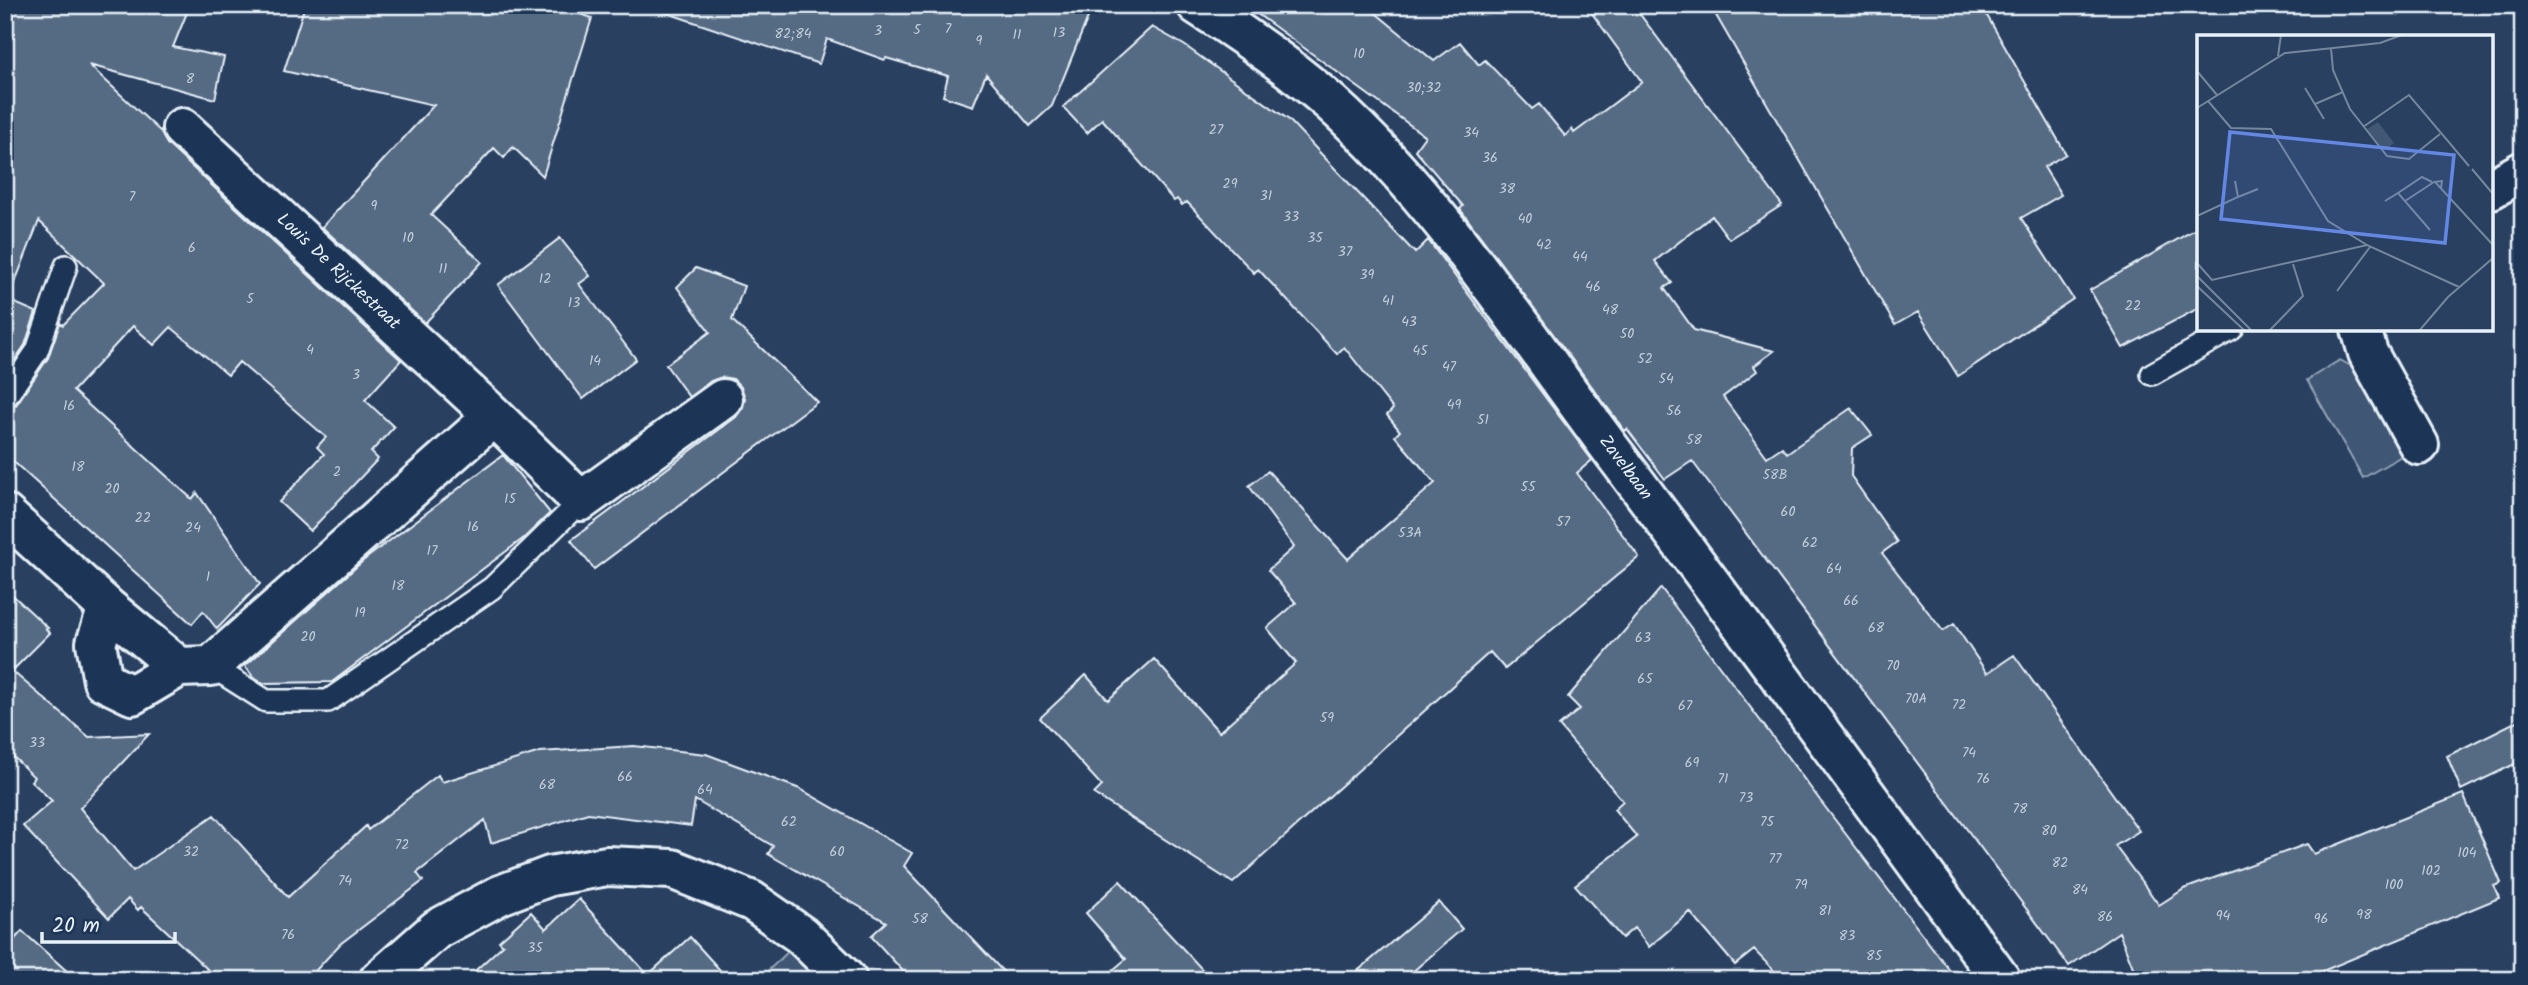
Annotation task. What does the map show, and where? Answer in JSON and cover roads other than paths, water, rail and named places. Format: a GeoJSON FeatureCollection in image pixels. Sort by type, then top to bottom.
{"type":"FeatureCollection","features":[{"type":"Feature","properties":{"kind":"street","name":"Zavelbaan"},"geometry":{"type":"LineString","coordinates":[[1197,5],[1251,39],[1331,104],[1394,168],[1454,239],[1786,683],[2001,980]]}},
{"type":"Feature","properties":{"kind":"street","name":"Louis De Rijckestraat"},"geometry":{"type":"LineString","coordinates":[[182,128],[494,416],[581,501]]}},
{"type":"Feature","properties":{"kind":"street"},"geometry":{"type":"LineString","coordinates":[[2493,188],[2523,171]]}},
{"type":"Feature","properties":{"kind":"street"},"geometry":{"type":"LineString","coordinates":[[2362,331],[2368,353],[2419,445]]}},
{"type":"Feature","properties":{"kind":"street"},"geometry":{"type":"LineString","coordinates":[[581,501],[723,399]]}},
{"type":"Feature","properties":{"kind":"street"},"geometry":{"type":"LineString","coordinates":[[108,608],[96,643],[103,681],[132,695],[195,666],[494,416]]}},
{"type":"Feature","properties":{"kind":"street"},"geometry":{"type":"LineString","coordinates":[[5,514],[108,608],[195,666]]}},
{"type":"Feature","properties":{"kind":"street"},"geometry":{"type":"LineString","coordinates":[[379,980],[437,929],[500,895],[550,876],[607,866],[672,869],[752,901],[801,935],[847,980]]}},
{"type":"Feature","properties":{"kind":"lane"},"geometry":{"type":"LineString","coordinates":[[5,398],[37,351],[66,266]]}},
{"type":"Feature","properties":{"kind":"lane"},"geometry":{"type":"LineString","coordinates":[[2152,374],[2228,331]]}},
{"type":"Feature","properties":{"kind":"lane"},"geometry":{"type":"LineString","coordinates":[[195,666],[266,701],[328,701],[492,588],[581,501]]}}]}
